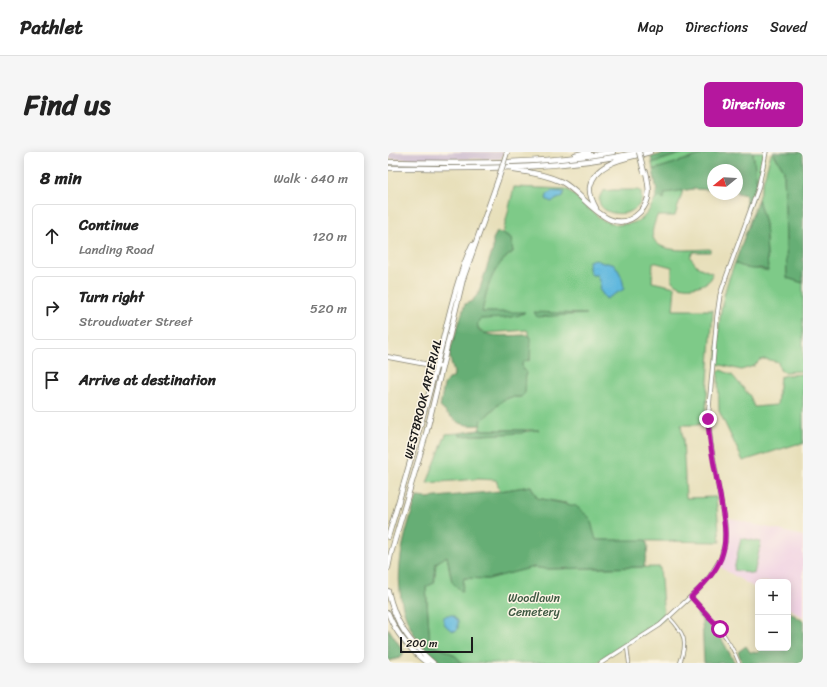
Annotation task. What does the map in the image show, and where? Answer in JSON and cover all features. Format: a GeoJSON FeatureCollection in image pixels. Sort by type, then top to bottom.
{"type":"FeatureCollection","features":[{"type":"Feature","properties":{"kind":"highway","name":"WESTBROOK ARTERIAL"},"geometry":{"type":"LineString","coordinates":[[388,568],[391,553],[426,434],[456,287],[471,247],[478,235],[507,152]]}},
{"type":"Feature","properties":{"kind":"highway"},"geometry":{"type":"LineString","coordinates":[[539,161],[588,152]]}},
{"type":"Feature","properties":{"kind":"highway"},"geometry":{"type":"LineString","coordinates":[[388,162],[539,161],[613,152]]}},
{"type":"Feature","properties":{"kind":"highway"},"geometry":{"type":"LineString","coordinates":[[388,168],[508,168],[571,164],[640,152],[649,190],[648,199],[644,207],[634,217],[617,221],[601,215],[576,191],[561,182],[544,176],[508,168]]}},
{"type":"Feature","properties":{"kind":"highway"},"geometry":{"type":"LineString","coordinates":[[645,172],[647,196],[640,209],[634,215],[623,219],[611,218],[601,213],[595,206],[591,198],[590,190],[593,179],[598,171],[607,164],[650,152]]}},
{"type":"Feature","properties":{"kind":"highway","name":"WESTBROOK ARTERIAL"},"geometry":{"type":"LineString","coordinates":[[388,537],[439,367]]}},
{"type":"Feature","properties":{"kind":"highway"},"geometry":{"type":"LineString","coordinates":[[388,591],[396,618],[404,633],[414,646],[433,663]]}},
{"type":"Feature","properties":{"kind":"highway"},"geometry":{"type":"LineString","coordinates":[[388,613],[400,636],[422,663]]}},
{"type":"Feature","properties":{"kind":"highway"},"geometry":{"type":"LineString","coordinates":[[416,655],[427,663]]}},
{"type":"Feature","properties":{"kind":"main road"},"geometry":{"type":"LineString","coordinates":[[601,663],[628,647],[656,628],[669,617],[691,597],[710,576],[721,558],[725,526],[709,428],[710,392],[717,316],[722,289],[755,199],[763,172],[766,152]]}},
{"type":"Feature","properties":{"kind":"main road"},"geometry":{"type":"LineString","coordinates":[[388,357],[439,367]]}},
{"type":"Feature","properties":{"kind":"street"},"geometry":{"type":"LineString","coordinates":[[691,597],[724,634],[732,646],[739,663]]}},
{"type":"Feature","properties":{"kind":"street"},"geometry":{"type":"LineString","coordinates":[[669,617],[677,625],[684,636],[684,650],[680,663]]}},
{"type":"Feature","properties":{"kind":"street"},"geometry":{"type":"LineString","coordinates":[[628,647],[629,663]]}},
{"type":"Feature","properties":{"kind":"shaded area"},"geometry":{"type":"Polygon","coordinates":[[[388,152],[504,152],[501,159],[388,159],[388,152]]]}},
{"type":"Feature","properties":{"kind":"shaded area"},"geometry":{"type":"Polygon","coordinates":[[[725,517],[803,536],[803,617],[791,610],[791,579],[755,579],[755,588],[720,567],[729,543],[725,517]]]}},
{"type":"Feature","properties":{"kind":"green space"},"geometry":{"type":"Polygon","coordinates":[[[670,152],[686,152],[652,163],[651,157],[670,152]]]}},
{"type":"Feature","properties":{"kind":"green space"},"geometry":{"type":"Polygon","coordinates":[[[686,152],[710,152],[653,170],[652,163],[686,152]]]}},
{"type":"Feature","properties":{"kind":"green space"},"geometry":{"type":"Polygon","coordinates":[[[710,152],[753,152],[757,184],[749,209],[746,208],[746,195],[743,194],[743,164],[707,164],[707,190],[694,189],[665,193],[664,199],[660,197],[655,200],[657,191],[653,170],[710,152]]]}},
{"type":"Feature","properties":{"kind":"green space"},"geometry":{"type":"Polygon","coordinates":[[[753,152],[764,152],[757,184],[753,152]]]}},
{"type":"Feature","properties":{"kind":"green space"},"geometry":{"type":"Polygon","coordinates":[[[773,152],[803,152],[803,283],[787,278],[784,170],[773,152]]]}},
{"type":"Feature","properties":{"kind":"green space"},"geometry":{"type":"Polygon","coordinates":[[[773,153],[784,170],[787,278],[803,283],[803,371],[785,372],[780,370],[778,362],[765,359],[760,360],[754,366],[741,370],[717,364],[718,337],[723,300],[735,263],[768,271],[765,224],[758,199],[771,154],[773,153]]]}},
{"type":"Feature","properties":{"kind":"green space"},"geometry":{"type":"Polygon","coordinates":[[[514,187],[567,189],[602,220],[617,225],[633,223],[642,219],[655,200],[660,197],[663,199],[664,193],[683,190],[675,216],[657,216],[653,229],[653,237],[656,243],[670,249],[710,249],[710,252],[693,252],[690,257],[698,267],[712,273],[711,279],[703,285],[692,287],[680,286],[672,281],[672,267],[653,262],[652,282],[675,287],[673,310],[713,310],[705,422],[697,425],[681,425],[686,498],[716,497],[720,542],[595,540],[590,518],[566,503],[537,498],[531,486],[500,491],[496,480],[478,479],[427,483],[446,434],[459,433],[460,436],[470,436],[539,430],[479,430],[482,420],[503,400],[511,397],[521,397],[522,364],[525,361],[530,360],[531,338],[527,330],[486,333],[477,326],[480,319],[509,317],[524,313],[482,312],[491,278],[500,264],[513,252],[511,238],[503,233],[514,187]]]}},
{"type":"Feature","properties":{"kind":"green space"},"geometry":{"type":"Polygon","coordinates":[[[603,191],[641,191],[641,201],[636,208],[621,214],[605,210],[599,199],[603,191]]]}},
{"type":"Feature","properties":{"kind":"green space"},"geometry":{"type":"Polygon","coordinates":[[[758,199],[765,224],[768,271],[760,268],[747,268],[735,263],[758,199]]]}},
{"type":"Feature","properties":{"kind":"green space"},"geometry":{"type":"Polygon","coordinates":[[[497,232],[503,233],[511,238],[513,252],[495,271],[488,286],[482,312],[525,312],[520,315],[509,317],[480,319],[478,328],[486,334],[501,336],[528,335],[531,338],[530,360],[525,361],[522,364],[523,370],[526,371],[525,393],[521,397],[511,397],[503,400],[482,420],[480,425],[467,425],[457,422],[440,407],[444,385],[448,379],[453,378],[454,373],[449,354],[465,304],[472,301],[478,294],[493,249],[493,239],[497,232]]]}},
{"type":"Feature","properties":{"kind":"green space"},"geometry":{"type":"Polygon","coordinates":[[[534,312],[586,314],[537,317],[534,312]]]}},
{"type":"Feature","properties":{"kind":"green space"},"geometry":{"type":"Polygon","coordinates":[[[721,370],[732,375],[750,396],[754,407],[777,405],[780,377],[786,375],[803,374],[803,444],[797,444],[743,461],[719,411],[718,373],[721,370]]]}},
{"type":"Feature","properties":{"kind":"green space"},"geometry":{"type":"Polygon","coordinates":[[[479,430],[526,431],[522,433],[460,436],[459,433],[479,430]]]}},
{"type":"Feature","properties":{"kind":"green space"},"geometry":{"type":"Polygon","coordinates":[[[531,486],[537,498],[576,506],[590,518],[596,540],[646,540],[648,547],[644,567],[545,569],[534,567],[488,579],[464,578],[462,592],[452,582],[447,556],[436,563],[434,583],[426,587],[430,645],[452,654],[462,663],[440,662],[418,641],[409,624],[403,606],[400,589],[401,553],[417,497],[427,498],[500,491],[531,486]]]}},
{"type":"Feature","properties":{"kind":"green space"},"geometry":{"type":"Polygon","coordinates":[[[741,538],[761,542],[754,574],[734,570],[741,538]]]}},
{"type":"Feature","properties":{"kind":"green space","name":"Woodlawn Cemetery"},"geometry":{"type":"Polygon","coordinates":[[[447,556],[452,582],[461,591],[464,578],[488,579],[534,567],[545,569],[660,567],[664,619],[596,663],[462,663],[452,653],[430,645],[426,586],[434,583],[436,563],[447,556]]]}},
{"type":"Feature","properties":{"kind":"green space"},"geometry":{"type":"Polygon","coordinates":[[[699,612],[716,629],[735,663],[704,663],[702,620],[697,615],[699,612]]]}},
{"type":"Feature","properties":{"kind":"green space"},"geometry":{"type":"Polygon","coordinates":[[[791,613],[803,621],[803,663],[742,663],[738,652],[746,646],[750,652],[758,653],[759,651],[791,651],[791,613]]]}},
{"type":"Feature","properties":{"kind":"green space"},"geometry":{"type":"Polygon","coordinates":[[[388,628],[404,652],[400,658],[388,661],[388,628]]]}},
{"type":"Feature","properties":{"kind":"water"},"geometry":{"type":"Polygon","coordinates":[[[551,191],[565,192],[562,197],[551,202],[546,199],[547,195],[551,191]]]}},
{"type":"Feature","properties":{"kind":"water"},"geometry":{"type":"Polygon","coordinates":[[[594,259],[603,263],[613,263],[621,275],[624,289],[606,299],[599,289],[600,284],[597,275],[592,275],[589,269],[589,261],[594,259]]]}},
{"type":"Feature","properties":{"kind":"water"},"geometry":{"type":"Polygon","coordinates":[[[447,615],[453,615],[458,621],[458,629],[455,631],[451,630],[444,623],[443,618],[447,615]]]}},
{"type":"Feature","properties":{"kind":"route"},"geometry":{"type":"LineString","coordinates":[[708,419],[725,526],[725,536],[721,558],[716,568],[691,597],[720,629]]}}]}
